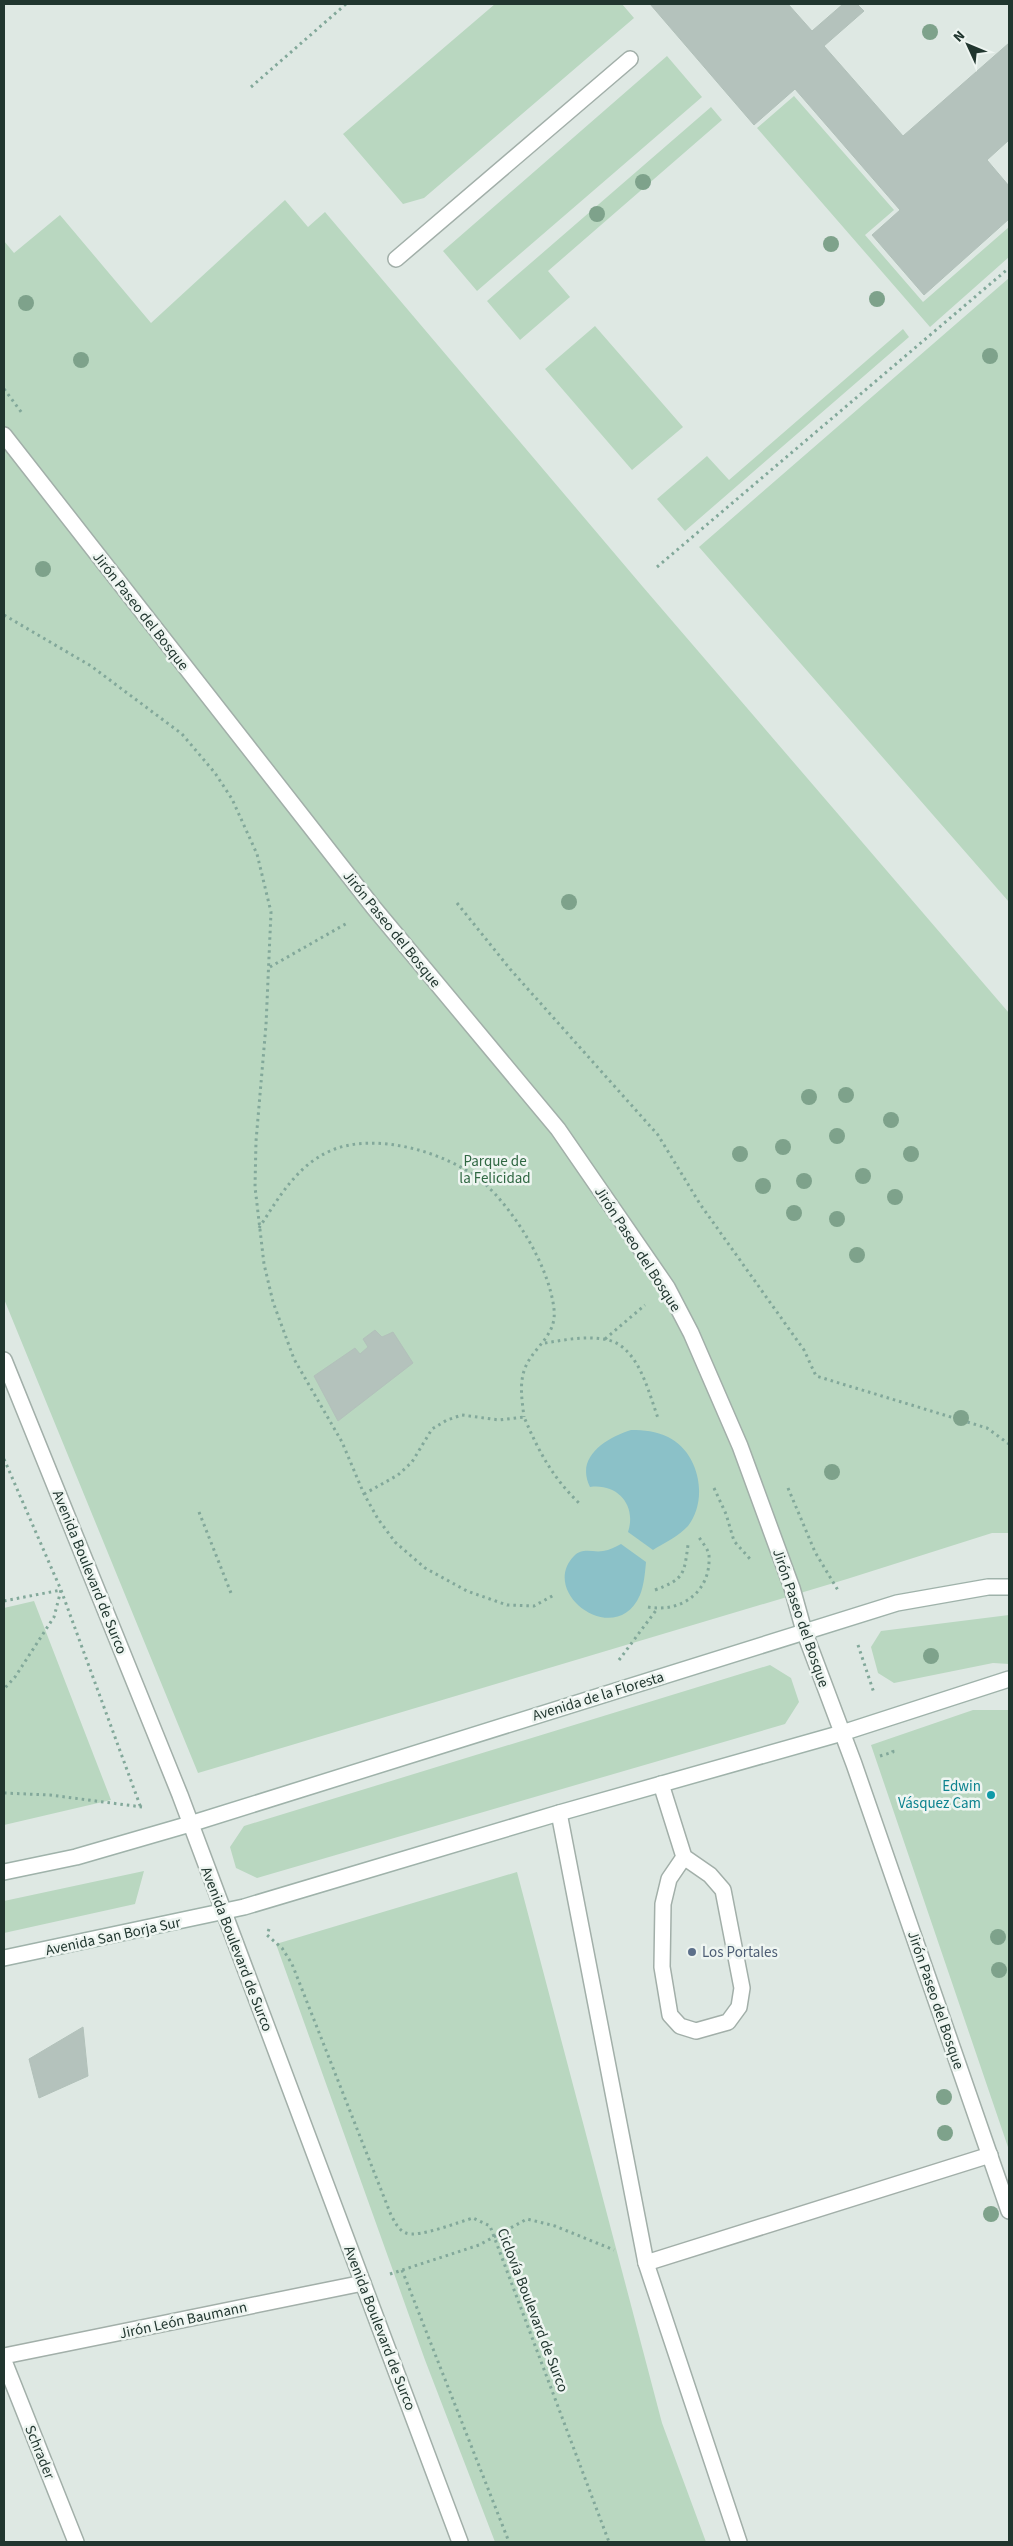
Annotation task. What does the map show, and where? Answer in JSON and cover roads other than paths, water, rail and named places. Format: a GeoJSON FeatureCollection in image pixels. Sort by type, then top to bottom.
{"type":"FeatureCollection","features":[{"type":"Feature","properties":{"kind":"street"},"geometry":{"type":"LineString","coordinates":[[396,258],[630,59]]}},
{"type":"Feature","properties":{"kind":"street","name":"Jirón Paseo del Bosque"},"geometry":{"type":"LineString","coordinates":[[4,435],[374,908],[558,1129],[667,1287],[692,1333],[740,1446],[792,1588],[804,1631],[842,1733],[1009,2210]]}},
{"type":"Feature","properties":{"kind":"street","name":"Avenida Boulevard de Surco"},"geometry":{"type":"LineString","coordinates":[[4,1360],[190,1824],[460,2542]]}},
{"type":"Feature","properties":{"kind":"street","name":"Avenida de la Floresta"},"geometry":{"type":"LineString","coordinates":[[190,1824],[848,1617],[940,1594],[988,1587],[1009,1587]]}},
{"type":"Feature","properties":{"kind":"street"},"geometry":{"type":"LineString","coordinates":[[223,1912],[559,1813],[842,1733],[1009,1679]]}},
{"type":"Feature","properties":{"kind":"street"},"geometry":{"type":"LineString","coordinates":[[661,1784],[684,1857],[710,1875],[723,1890],[742,1988],[738,2007],[728,2022],[696,2031],[680,2026],[670,2015],[662,1967],[663,1904],[669,1879],[684,1857]]}},
{"type":"Feature","properties":{"kind":"street"},"geometry":{"type":"LineString","coordinates":[[559,1813],[646,2263],[739,2542]]}},
{"type":"Feature","properties":{"kind":"street"},"geometry":{"type":"LineString","coordinates":[[4,1872],[76,1857],[190,1824]]}},
{"type":"Feature","properties":{"kind":"street","name":"Avenida San Borja Sur"},"geometry":{"type":"LineString","coordinates":[[4,1958],[223,1912]]}},
{"type":"Feature","properties":{"kind":"street"},"geometry":{"type":"LineString","coordinates":[[646,2263],[990,2155]]}},
{"type":"Feature","properties":{"kind":"street","name":"Jirón León Baumann"},"geometry":{"type":"LineString","coordinates":[[4,2356],[363,2282]]}},
{"type":"Feature","properties":{"kind":"street","name":"Schrader"},"geometry":{"type":"LineString","coordinates":[[4,2361],[76,2542]]}},
{"type":"Feature","properties":{"kind":"water"},"geometry":{"type":"Polygon","coordinates":[[[631,1430],[659,1433],[679,1444],[687,1453],[698,1477],[698,1503],[688,1526],[653,1550],[628,1532],[630,1513],[623,1498],[609,1489],[590,1487],[586,1476],[590,1458],[596,1450],[612,1438],[631,1430]]]}},
{"type":"Feature","properties":{"kind":"water"},"geometry":{"type":"Polygon","coordinates":[[[621,1544],[646,1562],[640,1595],[629,1611],[614,1617],[599,1617],[584,1610],[573,1599],[566,1585],[566,1571],[577,1553],[584,1551],[606,1551],[621,1544]]]}},
{"type":"Feature","properties":{"kind":"place","name":"Edwin Vásquez Cam"},"geometry":{"type":"Point","coordinates":[991,1795]}},
{"type":"Feature","properties":{"kind":"place","name":"Los Portales"},"geometry":{"type":"Point","coordinates":[692,1952]}},
{"type":"Feature","properties":{"kind":"park label","name":"Parque de la Felicidad"},"geometry":{"type":"Point","coordinates":[495,1170]}}]}
